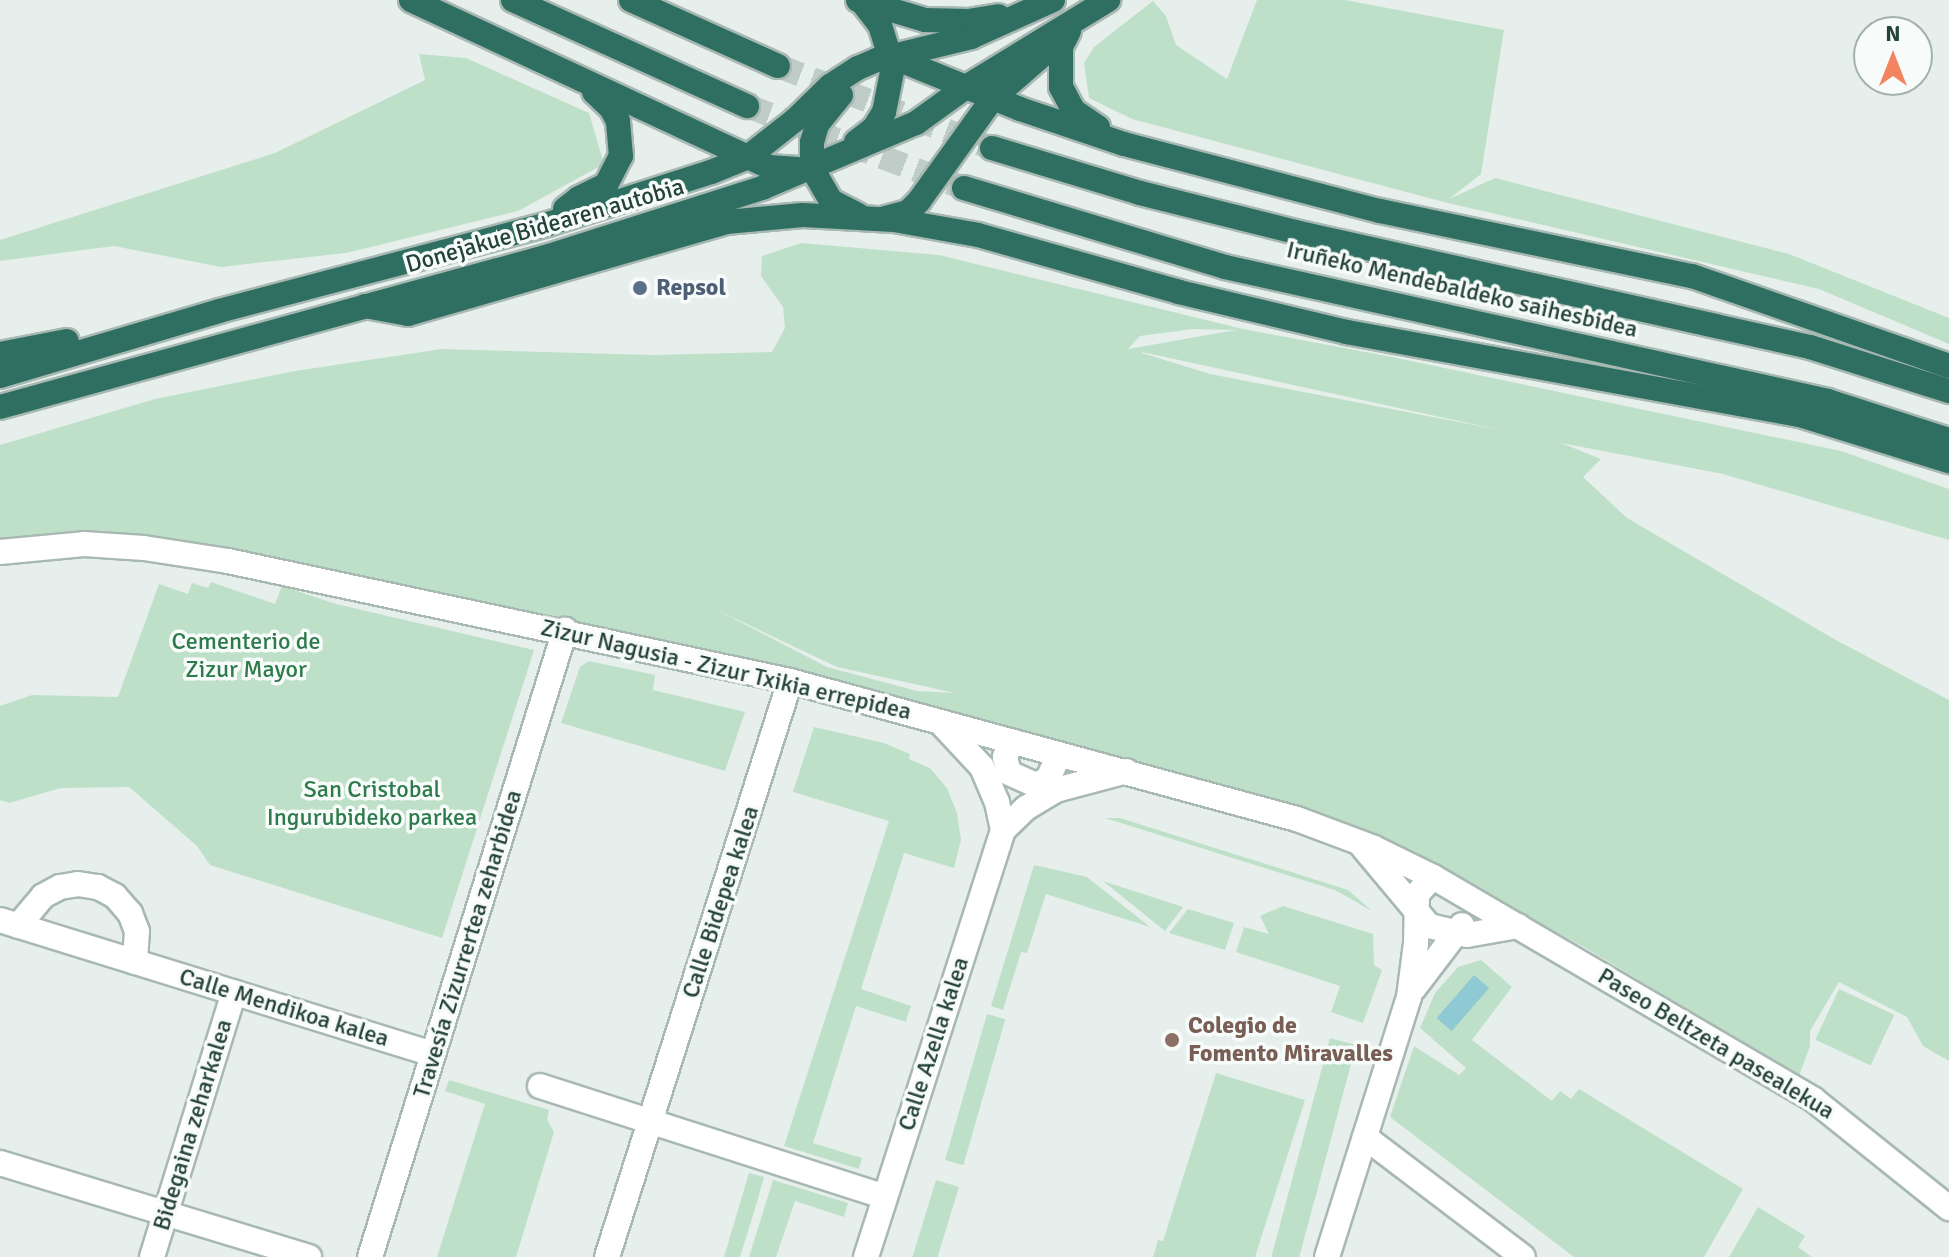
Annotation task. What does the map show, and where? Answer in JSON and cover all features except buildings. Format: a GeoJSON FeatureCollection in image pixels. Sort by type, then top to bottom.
{"type":"FeatureCollection","features":[{"type":"Feature","properties":{"kind":"highway"},"geometry":{"type":"LineString","coordinates":[[411,0],[748,157],[781,170],[812,168]]}},
{"type":"Feature","properties":{"kind":"highway"},"geometry":{"type":"LineString","coordinates":[[513,0],[747,106]]}},
{"type":"Feature","properties":{"kind":"highway"},"geometry":{"type":"LineString","coordinates":[[631,0],[778,66]]}},
{"type":"Feature","properties":{"kind":"highway"},"geometry":{"type":"LineString","coordinates":[[859,0],[908,17],[949,21],[991,18],[1052,1]]}},
{"type":"Feature","properties":{"kind":"highway"},"geometry":{"type":"LineString","coordinates":[[839,156],[879,121],[890,91],[880,25],[859,0]]}},
{"type":"Feature","properties":{"kind":"highway"},"geometry":{"type":"LineString","coordinates":[[884,58],[824,113],[812,142],[812,168],[831,201],[841,209],[874,218],[908,212],[928,192],[993,98],[1074,22],[1108,0]]}},
{"type":"Feature","properties":{"kind":"highway","name":"Donejakue Bidearen autobia"},"geometry":{"type":"LineString","coordinates":[[0,376],[219,311],[548,224],[748,157],[795,120],[830,86],[884,58],[971,37],[1052,1]]}},
{"type":"Feature","properties":{"kind":"highway"},"geometry":{"type":"LineString","coordinates":[[1074,22],[1061,47],[1060,76],[1066,100],[1074,111],[1124,144]]}},
{"type":"Feature","properties":{"kind":"highway","name":"Donejakue Bidearen autobia"},"geometry":{"type":"LineString","coordinates":[[0,407],[685,215],[812,168],[916,123],[966,87],[1074,22]]}},
{"type":"Feature","properties":{"kind":"highway"},"geometry":{"type":"LineString","coordinates":[[884,58],[1124,144],[1380,211],[1692,276],[1949,366]]}},
{"type":"Feature","properties":{"kind":"highway"},"geometry":{"type":"LineString","coordinates":[[548,224],[579,198],[606,185],[621,156],[621,135],[611,108],[575,78]]}},
{"type":"Feature","properties":{"kind":"highway","name":"Iruñeko Mendebaldeko saihesbidea"},"geometry":{"type":"LineString","coordinates":[[992,148],[1140,193],[1295,232],[1810,347],[1949,391]]}},
{"type":"Feature","properties":{"kind":"highway","name":"Iruñeko Mendebaldeko saihesbidea"},"geometry":{"type":"LineString","coordinates":[[964,188],[1225,267],[1828,401],[1949,440]]}},
{"type":"Feature","properties":{"kind":"highway"},"geometry":{"type":"LineString","coordinates":[[365,306],[408,314],[720,223],[803,215],[874,218],[965,232],[1179,292],[1347,332],[1800,415],[1949,461]]}},
{"type":"Feature","properties":{"kind":"highway"},"geometry":{"type":"LineString","coordinates":[[0,354],[219,311]]}},
{"type":"Feature","properties":{"kind":"street","name":"Zizur Nagusia - Zizur Txikia errepidea"},"geometry":{"type":"LineString","coordinates":[[0,552],[84,544],[144,548],[228,561],[565,630],[790,681],[940,722],[1054,766],[1127,771],[1297,819],[1359,842],[1433,877]]}},
{"type":"Feature","properties":{"kind":"street","name":"Travesía Zizurrertea zeharbidea"},"geometry":{"type":"LineString","coordinates":[[370,1257],[565,630]]}},
{"type":"Feature","properties":{"kind":"street","name":"Calle Bidepea kalea"},"geometry":{"type":"LineString","coordinates":[[607,1257],[790,681]]}},
{"type":"Feature","properties":{"kind":"street","name":"Calle Azella kalea"},"geometry":{"type":"LineString","coordinates":[[866,1257],[1003,830],[997,802],[982,767],[940,722]]}},
{"type":"Feature","properties":{"kind":"street","name":"Calle Azella kalea"},"geometry":{"type":"LineString","coordinates":[[997,802],[1007,750]]}},
{"type":"Feature","properties":{"kind":"street"},"geometry":{"type":"LineString","coordinates":[[1007,750],[1009,773],[1023,781],[1036,785],[1054,766]]}},
{"type":"Feature","properties":{"kind":"street"},"geometry":{"type":"LineString","coordinates":[[1037,800],[1054,766]]}},
{"type":"Feature","properties":{"kind":"street"},"geometry":{"type":"LineString","coordinates":[[1003,830],[1037,800],[1076,783],[1127,771]]}},
{"type":"Feature","properties":{"kind":"street"},"geometry":{"type":"LineString","coordinates":[[1359,842],[1416,915],[1429,926],[1456,935],[1518,926]]}},
{"type":"Feature","properties":{"kind":"street"},"geometry":{"type":"LineString","coordinates":[[1327,1257],[1409,997],[1417,894],[1433,877],[1470,899],[1468,912],[1456,935],[1429,964],[1409,997]]}},
{"type":"Feature","properties":{"kind":"street","name":"Calle Mendikoa kalea"},"geometry":{"type":"LineString","coordinates":[[9,923],[43,896],[60,887],[78,884],[98,887],[115,896],[130,913],[137,931],[135,962]]}},
{"type":"Feature","properties":{"kind":"street","name":"Paseo Beltzeta pasealekua"},"geometry":{"type":"LineString","coordinates":[[1470,899],[1814,1100],[1949,1208]]}},
{"type":"Feature","properties":{"kind":"street","name":"Calle Mendikoa kalea"},"geometry":{"type":"LineString","coordinates":[[9,923],[433,1054]]}},
{"type":"Feature","properties":{"kind":"street","name":"Bidegaina zeharkalea"},"geometry":{"type":"LineString","coordinates":[[152,1257],[234,992]]}},
{"type":"Feature","properties":{"kind":"street"},"geometry":{"type":"LineString","coordinates":[[540,1086],[885,1197]]}},
{"type":"Feature","properties":{"kind":"street"},"geometry":{"type":"LineString","coordinates":[[1365,1137],[1523,1257]]}},
{"type":"Feature","properties":{"kind":"street"},"geometry":{"type":"LineString","coordinates":[[0,1163],[309,1257]]}},
{"type":"Feature","properties":{"kind":"green space"},"geometry":{"type":"Polygon","coordinates":[[[1257,0],[1345,0],[1504,30],[1481,174],[1449,199],[1495,178],[1789,254],[1949,318],[1949,344],[1819,289],[1444,202],[1132,119],[1089,98],[1084,63],[1094,47],[1153,1],[1166,16],[1176,45],[1227,79],[1257,0]]]}},
{"type":"Feature","properties":{"kind":"green space"},"geometry":{"type":"Polygon","coordinates":[[[419,54],[466,58],[589,113],[604,164],[518,211],[346,253],[221,267],[114,246],[0,261],[0,240],[275,153],[425,80],[419,54]]]}},
{"type":"Feature","properties":{"kind":"green space"},"geometry":{"type":"Polygon","coordinates":[[[801,243],[939,255],[1243,329],[1841,451],[1949,489],[1949,540],[1723,474],[1561,443],[1601,459],[1583,477],[1627,518],[1834,639],[1949,700],[1949,1061],[1923,1046],[1907,1017],[1839,982],[1810,1031],[1810,1046],[1799,1076],[1584,947],[1374,835],[995,722],[783,669],[369,579],[210,549],[96,531],[0,540],[0,445],[155,399],[295,371],[442,349],[653,355],[772,352],[785,328],[783,307],[761,276],[762,256],[801,243]],[[1193,329],[1140,336],[1128,349],[1236,330],[1193,329]],[[1142,352],[1210,374],[1500,430],[1142,352]],[[717,610],[827,667],[917,691],[955,693],[837,667],[717,610]]]}},
{"type":"Feature","properties":{"kind":"green space","name":"San Cristobal Ingurubideko parkea"},"geometry":{"type":"Polygon","coordinates":[[[211,582],[275,604],[282,586],[336,604],[534,650],[442,938],[210,865],[197,846],[129,787],[61,788],[9,803],[0,800],[0,706],[32,695],[118,697],[159,584],[188,594],[192,583],[208,588],[211,582]]]}},
{"type":"Feature","properties":{"kind":"green space"},"geometry":{"type":"Polygon","coordinates":[[[589,661],[655,675],[653,690],[745,712],[725,771],[561,723],[580,667],[589,661]]]}},
{"type":"Feature","properties":{"kind":"green space"},"geometry":{"type":"Polygon","coordinates":[[[814,727],[884,743],[910,754],[909,759],[930,768],[947,788],[957,813],[961,840],[954,868],[904,853],[861,989],[911,1006],[906,1022],[856,1006],[813,1143],[862,1158],[859,1169],[784,1146],[889,821],[793,792],[814,727]]]}},
{"type":"Feature","properties":{"kind":"green space"},"geometry":{"type":"Polygon","coordinates":[[[1105,818],[1120,818],[1348,890],[1372,911],[1335,890],[1105,818]]]}},
{"type":"Feature","properties":{"kind":"green space"},"geometry":{"type":"Polygon","coordinates":[[[1034,865],[1087,877],[1150,927],[1046,894],[1027,953],[1021,952],[1003,1010],[991,1006],[1034,865]]]}},
{"type":"Feature","properties":{"kind":"green space"},"geometry":{"type":"Polygon","coordinates":[[[1103,881],[1183,907],[1165,931],[1103,881]]]}},
{"type":"Feature","properties":{"kind":"green space"},"geometry":{"type":"Polygon","coordinates":[[[1283,906],[1373,934],[1374,965],[1382,970],[1363,1023],[1331,1012],[1340,986],[1236,952],[1244,927],[1269,934],[1260,916],[1283,906]]]}},
{"type":"Feature","properties":{"kind":"green space"},"geometry":{"type":"Polygon","coordinates":[[[1188,909],[1234,923],[1225,950],[1169,933],[1188,909]]]}},
{"type":"Feature","properties":{"kind":"green space"},"geometry":{"type":"Polygon","coordinates":[[[1481,960],[1512,987],[1472,1040],[1552,1101],[1560,1091],[1571,1099],[1579,1089],[1743,1189],[1704,1257],[1574,1257],[1390,1117],[1414,1046],[1459,1075],[1466,1068],[1420,1028],[1435,993],[1458,967],[1481,960]]]}},
{"type":"Feature","properties":{"kind":"green space"},"geometry":{"type":"Polygon","coordinates":[[[1839,989],[1894,1015],[1871,1066],[1815,1040],[1839,989]]]}},
{"type":"Feature","properties":{"kind":"green space"},"geometry":{"type":"Polygon","coordinates":[[[987,1014],[1005,1019],[963,1165],[945,1160],[987,1014]]]}},
{"type":"Feature","properties":{"kind":"green space"},"geometry":{"type":"Polygon","coordinates":[[[1330,1038],[1356,1045],[1299,1257],[1271,1257],[1330,1038]]]}},
{"type":"Feature","properties":{"kind":"green space"},"geometry":{"type":"Polygon","coordinates":[[[1216,1073],[1305,1100],[1255,1257],[1153,1257],[1158,1240],[1163,1241],[1216,1073]]]}},
{"type":"Feature","properties":{"kind":"green space"},"geometry":{"type":"Polygon","coordinates":[[[449,1080],[549,1110],[547,1119],[554,1132],[516,1257],[437,1257],[485,1104],[445,1091],[449,1080]]]}},
{"type":"Feature","properties":{"kind":"green space"},"geometry":{"type":"Polygon","coordinates":[[[749,1173],[764,1177],[757,1202],[740,1257],[724,1257],[749,1173]]]}},
{"type":"Feature","properties":{"kind":"green space"},"geometry":{"type":"Polygon","coordinates":[[[773,1180],[848,1203],[844,1217],[795,1201],[776,1257],[749,1257],[773,1180]]]}},
{"type":"Feature","properties":{"kind":"green space"},"geometry":{"type":"Polygon","coordinates":[[[936,1180],[959,1187],[938,1257],[912,1257],[936,1180]]]}},
{"type":"Feature","properties":{"kind":"green space"},"geometry":{"type":"Polygon","coordinates":[[[1758,1207],[1805,1236],[1798,1247],[1812,1257],[1729,1257],[1758,1207]]]}},
{"type":"Feature","properties":{"kind":"water"},"geometry":{"type":"Polygon","coordinates":[[[1474,975],[1489,988],[1452,1031],[1437,1018],[1474,975]]]}},
{"type":"Feature","properties":{"kind":"tunnel"},"geometry":{"type":"LineString","coordinates":[[778,66],[992,148]]}},
{"type":"Feature","properties":{"kind":"tunnel"},"geometry":{"type":"LineString","coordinates":[[747,106],[964,188]]}},
{"type":"Feature","properties":{"kind":"place","name":"Repsol"},"geometry":{"type":"Point","coordinates":[640,288]}},
{"type":"Feature","properties":{"kind":"place","name":"Colegio de Fomento Miravalles"},"geometry":{"type":"Point","coordinates":[1172,1040]}},
{"type":"Feature","properties":{"kind":"park label","name":"Cementerio de Zizur Mayor"},"geometry":{"type":"Point","coordinates":[246,656]}}]}
